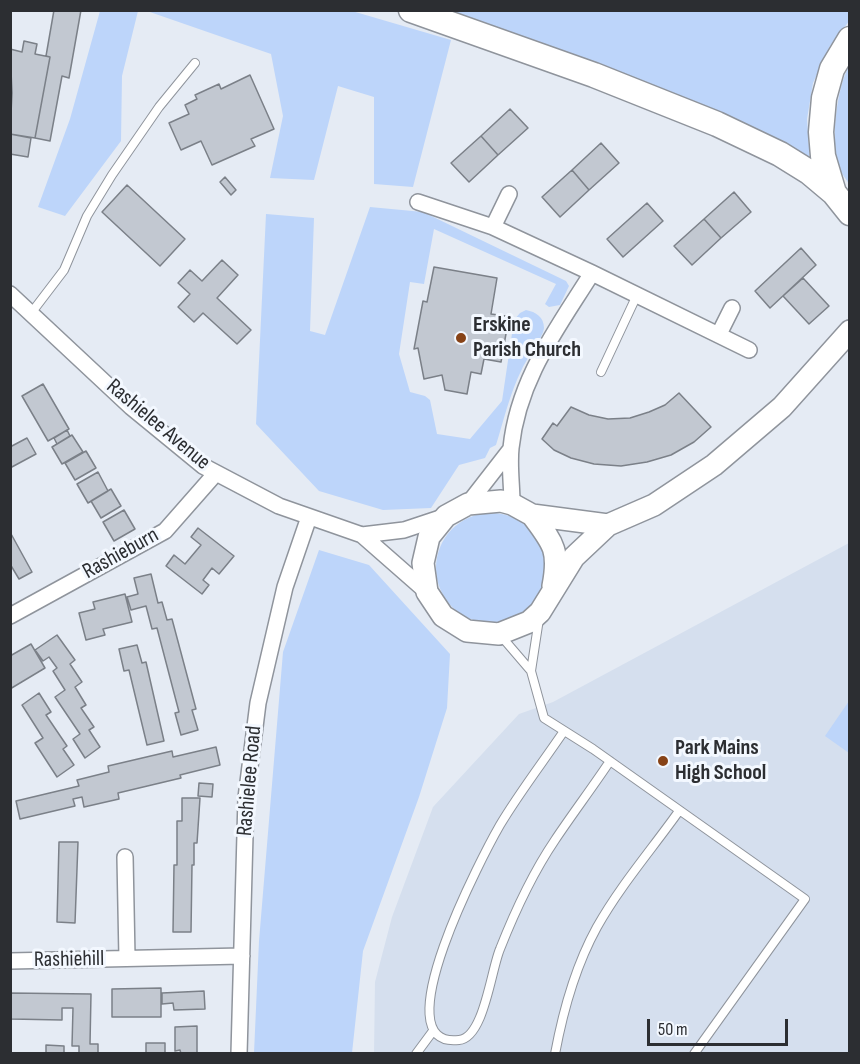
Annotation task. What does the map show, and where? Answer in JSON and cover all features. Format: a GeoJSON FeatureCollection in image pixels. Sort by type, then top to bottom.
{"type":"FeatureCollection","features":[{"type":"Feature","properties":{"kind":"main road"},"geometry":{"type":"LineString","coordinates":[[411,10],[594,75],[717,124],[780,153],[809,172],[834,193],[849,213]]}},
{"type":"Feature","properties":{"kind":"main road"},"geometry":{"type":"LineString","coordinates":[[834,193],[822,144],[824,98],[832,69],[849,39]]}},
{"type":"Feature","properties":{"kind":"street"},"geometry":{"type":"LineString","coordinates":[[493,227],[509,194]]}},
{"type":"Feature","properties":{"kind":"street"},"geometry":{"type":"LineString","coordinates":[[418,202],[493,227],[749,350]]}},
{"type":"Feature","properties":{"kind":"street"},"geometry":{"type":"LineString","coordinates":[[512,504],[510,450],[519,406],[534,366],[592,273]]}},
{"type":"Feature","properties":{"kind":"street","name":"Rashielee Avenue"},"geometry":{"type":"LineString","coordinates":[[10,294],[32,312],[131,407],[203,466],[279,506],[362,535],[427,592]]}},
{"type":"Feature","properties":{"kind":"street"},"geometry":{"type":"LineString","coordinates":[[719,334],[732,308]]}},
{"type":"Feature","properties":{"kind":"street"},"geometry":{"type":"LineString","coordinates":[[608,525],[532,515],[501,501],[468,504],[446,516],[429,537],[423,563],[427,592],[443,616],[467,631],[499,634],[529,622],[540,612],[574,557],[608,525],[654,505],[714,465],[782,407],[847,329]]}},
{"type":"Feature","properties":{"kind":"street"},"geometry":{"type":"LineString","coordinates":[[468,504],[510,450]]}},
{"type":"Feature","properties":{"kind":"street","name":"Rashieburn"},"geometry":{"type":"LineString","coordinates":[[10,615],[165,531],[216,473]]}},
{"type":"Feature","properties":{"kind":"street"},"geometry":{"type":"LineString","coordinates":[[532,515],[553,543],[557,565],[552,592]]}},
{"type":"Feature","properties":{"kind":"street","name":"Rashielee Avenue"},"geometry":{"type":"LineString","coordinates":[[362,535],[404,530],[446,516]]}},
{"type":"Feature","properties":{"kind":"street","name":"Rashielee Road"},"geometry":{"type":"LineString","coordinates":[[239,1053],[246,798],[258,703],[285,587],[309,517]]}},
{"type":"Feature","properties":{"kind":"street","name":"Rashiehill"},"geometry":{"type":"LineString","coordinates":[[125,857],[127,958]]}},
{"type":"Feature","properties":{"kind":"street","name":"Rashiehill"},"geometry":{"type":"LineString","coordinates":[[10,961],[242,956]]}},
{"type":"Feature","properties":{"kind":"lane"},"geometry":{"type":"LineString","coordinates":[[32,312],[64,270],[87,216],[112,175],[159,107],[195,63]]}},
{"type":"Feature","properties":{"kind":"lane"},"geometry":{"type":"LineString","coordinates":[[601,372],[637,295]]}},
{"type":"Feature","properties":{"kind":"lane"},"geometry":{"type":"LineString","coordinates":[[540,612],[531,671],[544,718],[610,761],[805,899],[694,1053]]}},
{"type":"Feature","properties":{"kind":"lane"},"geometry":{"type":"LineString","coordinates":[[499,634],[531,671]]}},
{"type":"Feature","properties":{"kind":"lane"},"geometry":{"type":"LineString","coordinates":[[564,731],[500,824],[470,881],[448,932],[434,982],[429,1012],[433,1031],[441,1037],[457,1041],[466,1040],[473,1032],[479,1022],[498,952],[522,896],[554,840],[610,761]]}},
{"type":"Feature","properties":{"kind":"lane"},"geometry":{"type":"LineString","coordinates":[[555,1053],[572,989],[597,927],[679,811]]}},
{"type":"Feature","properties":{"kind":"lane"},"geometry":{"type":"LineString","coordinates":[[416,1053],[433,1031]]}},
{"type":"Feature","properties":{"kind":"shaded area"},"geometry":{"type":"Polygon","coordinates":[[[849,10],[850,20],[830,46],[813,83],[807,119],[810,161],[448,11],[849,10]]]}},
{"type":"Feature","properties":{"kind":"shaded area"},"geometry":{"type":"Polygon","coordinates":[[[100,11],[138,11],[122,76],[121,141],[65,216],[38,207],[70,119],[100,11]]]}},
{"type":"Feature","properties":{"kind":"shaded area"},"geometry":{"type":"Polygon","coordinates":[[[147,11],[352,11],[451,40],[413,187],[374,184],[374,97],[338,86],[314,180],[270,178],[283,116],[271,54],[147,11]]]}},
{"type":"Feature","properties":{"kind":"shaded area"},"geometry":{"type":"Polygon","coordinates":[[[849,66],[849,184],[839,169],[835,137],[841,86],[849,66]]]}},
{"type":"Feature","properties":{"kind":"shaded area"},"geometry":{"type":"Polygon","coordinates":[[[370,207],[423,212],[566,281],[569,286],[560,305],[549,307],[545,304],[556,284],[434,229],[424,284],[410,282],[399,354],[410,392],[425,396],[430,400],[437,434],[470,439],[502,401],[514,320],[520,313],[526,310],[536,314],[543,321],[544,328],[518,378],[496,445],[490,448],[485,458],[459,465],[431,508],[383,510],[319,491],[256,424],[266,214],[314,218],[310,331],[325,335],[370,207]]]}},
{"type":"Feature","properties":{"kind":"shaded area"},"geometry":{"type":"Polygon","coordinates":[[[491,513],[512,517],[530,529],[542,547],[546,568],[542,589],[530,607],[512,619],[491,623],[470,619],[452,607],[440,589],[436,568],[440,547],[452,529],[470,517],[491,513]]]}},
{"type":"Feature","properties":{"kind":"shaded area","name":"Park Mains High School"},"geometry":{"type":"Polygon","coordinates":[[[849,543],[849,1053],[374,1054],[375,982],[392,917],[433,807],[519,714],[553,702],[849,543]]]}},
{"type":"Feature","properties":{"kind":"shaded area"},"geometry":{"type":"Polygon","coordinates":[[[319,550],[369,565],[450,654],[447,708],[419,797],[363,951],[352,1053],[254,1053],[259,941],[283,652],[319,550]]]}},
{"type":"Feature","properties":{"kind":"shaded area"},"geometry":{"type":"Polygon","coordinates":[[[849,701],[849,753],[825,736],[849,701]]]}},
{"type":"Feature","properties":{"kind":"building"},"geometry":{"type":"Polygon","coordinates":[[[54,10],[81,10],[69,78],[62,76],[50,141],[35,138],[50,57],[46,56],[54,10]]]}},
{"type":"Feature","properties":{"kind":"building"},"geometry":{"type":"Polygon","coordinates":[[[24,41],[37,44],[35,54],[50,57],[35,138],[10,134],[12,93],[10,49],[22,52],[24,41]]]}},
{"type":"Feature","properties":{"kind":"building"},"geometry":{"type":"Polygon","coordinates":[[[250,75],[274,129],[251,139],[255,146],[212,165],[201,141],[181,150],[169,123],[189,114],[185,105],[197,99],[195,95],[219,84],[221,89],[250,75]]]}},
{"type":"Feature","properties":{"kind":"building"},"geometry":{"type":"Polygon","coordinates":[[[510,109],[528,128],[498,155],[481,136],[510,109]]]}},
{"type":"Feature","properties":{"kind":"building"},"geometry":{"type":"Polygon","coordinates":[[[10,134],[31,138],[28,157],[10,154],[10,134]]]}},
{"type":"Feature","properties":{"kind":"building"},"geometry":{"type":"Polygon","coordinates":[[[481,136],[498,155],[469,182],[451,163],[481,136]]]}},
{"type":"Feature","properties":{"kind":"building"},"geometry":{"type":"Polygon","coordinates":[[[601,143],[619,163],[589,190],[572,170],[601,143]]]}},
{"type":"Feature","properties":{"kind":"building"},"geometry":{"type":"Polygon","coordinates":[[[572,170],[589,190],[560,217],[542,197],[572,170]]]}},
{"type":"Feature","properties":{"kind":"building"},"geometry":{"type":"Polygon","coordinates":[[[225,177],[236,190],[231,195],[220,182],[225,177]]]}},
{"type":"Feature","properties":{"kind":"building"},"geometry":{"type":"Polygon","coordinates":[[[127,185],[185,239],[160,266],[102,212],[127,185]]]}},
{"type":"Feature","properties":{"kind":"building"},"geometry":{"type":"Polygon","coordinates":[[[734,192],[751,212],[721,238],[704,219],[734,192]]]}},
{"type":"Feature","properties":{"kind":"building"},"geometry":{"type":"Polygon","coordinates":[[[647,203],[663,221],[623,257],[607,239],[647,203]]]}},
{"type":"Feature","properties":{"kind":"building"},"geometry":{"type":"Polygon","coordinates":[[[704,219],[721,238],[692,265],[674,246],[704,219]]]}},
{"type":"Feature","properties":{"kind":"building"},"geometry":{"type":"Polygon","coordinates":[[[801,248],[816,265],[770,308],[755,291],[801,248]]]}},
{"type":"Feature","properties":{"kind":"building"},"geometry":{"type":"Polygon","coordinates":[[[222,260],[238,275],[217,298],[251,330],[237,344],[203,313],[194,322],[178,307],[190,294],[178,283],[190,270],[202,281],[222,260]]]}},
{"type":"Feature","properties":{"kind":"building","name":"Erskine Parish Church"},"geometry":{"type":"Polygon","coordinates":[[[434,267],[497,278],[491,314],[506,316],[504,328],[507,328],[501,362],[484,359],[481,374],[471,372],[467,394],[445,390],[442,375],[424,379],[418,348],[414,349],[423,301],[427,302],[434,267]]]}},
{"type":"Feature","properties":{"kind":"building"},"geometry":{"type":"Polygon","coordinates":[[[803,278],[829,306],[809,324],[783,296],[803,278]]]}},
{"type":"Feature","properties":{"kind":"building"},"geometry":{"type":"Polygon","coordinates":[[[43,384],[69,429],[48,441],[22,396],[43,384]]]}},
{"type":"Feature","properties":{"kind":"building"},"geometry":{"type":"Polygon","coordinates":[[[679,393],[711,427],[694,442],[671,455],[621,466],[594,464],[571,458],[554,450],[542,439],[553,423],[557,426],[571,407],[589,415],[608,419],[630,418],[665,405],[679,393]]]}},
{"type":"Feature","properties":{"kind":"building"},"geometry":{"type":"Polygon","coordinates":[[[67,430],[70,436],[57,444],[54,438],[67,430]]]}},
{"type":"Feature","properties":{"kind":"building"},"geometry":{"type":"Polygon","coordinates":[[[72,435],[83,452],[62,464],[52,447],[72,435]]]}},
{"type":"Feature","properties":{"kind":"building"},"geometry":{"type":"Polygon","coordinates":[[[27,438],[36,454],[10,468],[10,447],[27,438]]]}},
{"type":"Feature","properties":{"kind":"building"},"geometry":{"type":"Polygon","coordinates":[[[86,451],[96,468],[75,480],[65,463],[86,451]]]}},
{"type":"Feature","properties":{"kind":"building"},"geometry":{"type":"Polygon","coordinates":[[[98,472],[108,491],[88,503],[77,484],[98,472]]]}},
{"type":"Feature","properties":{"kind":"building"},"geometry":{"type":"Polygon","coordinates":[[[111,489],[121,506],[101,518],[91,501],[111,489]]]}},
{"type":"Feature","properties":{"kind":"building"},"geometry":{"type":"Polygon","coordinates":[[[124,510],[135,529],[114,541],[103,522],[124,510]]]}},
{"type":"Feature","properties":{"kind":"building"},"geometry":{"type":"Polygon","coordinates":[[[198,528],[234,556],[219,574],[212,568],[203,580],[209,585],[202,594],[166,566],[174,555],[185,564],[201,545],[191,537],[198,528]]]}},
{"type":"Feature","properties":{"kind":"building"},"geometry":{"type":"Polygon","coordinates":[[[10,532],[32,572],[19,579],[10,564],[10,532]]]}},
{"type":"Feature","properties":{"kind":"building"},"geometry":{"type":"Polygon","coordinates":[[[151,574],[158,603],[162,602],[167,620],[172,619],[196,709],[192,710],[198,730],[181,735],[175,713],[179,712],[157,628],[152,629],[146,606],[131,610],[127,597],[138,594],[134,578],[151,574]]]}},
{"type":"Feature","properties":{"kind":"building"},"geometry":{"type":"Polygon","coordinates":[[[125,594],[132,622],[103,629],[105,635],[86,640],[79,613],[95,609],[93,602],[125,594]]]}},
{"type":"Feature","properties":{"kind":"building"},"geometry":{"type":"Polygon","coordinates":[[[57,635],[75,660],[70,664],[82,682],[75,687],[86,705],[81,708],[94,727],[89,730],[100,747],[85,758],[73,739],[80,734],[55,697],[65,690],[53,671],[57,668],[49,657],[43,661],[35,650],[57,635]]]}},
{"type":"Feature","properties":{"kind":"building"},"geometry":{"type":"Polygon","coordinates":[[[31,644],[45,668],[10,689],[10,656],[31,644]]]}},
{"type":"Feature","properties":{"kind":"building"},"geometry":{"type":"Polygon","coordinates":[[[137,645],[142,663],[146,662],[164,741],[147,745],[129,670],[124,671],[119,649],[137,645]]]}},
{"type":"Feature","properties":{"kind":"building"},"geometry":{"type":"Polygon","coordinates":[[[39,693],[51,712],[46,715],[67,746],[63,749],[74,765],[57,777],[35,743],[43,738],[22,705],[39,693]]]}},
{"type":"Feature","properties":{"kind":"building"},"geometry":{"type":"Polygon","coordinates":[[[216,747],[220,765],[180,775],[181,778],[118,793],[119,799],[84,807],[82,797],[73,799],[75,806],[20,819],[16,801],[79,786],[77,780],[109,772],[108,766],[172,751],[173,757],[216,747]]]}},
{"type":"Feature","properties":{"kind":"building"},"geometry":{"type":"Polygon","coordinates":[[[199,783],[213,784],[212,797],[198,796],[199,783]]]}},
{"type":"Feature","properties":{"kind":"building"},"geometry":{"type":"Polygon","coordinates":[[[182,798],[200,798],[197,843],[194,843],[194,865],[192,865],[191,932],[173,932],[174,865],[177,865],[177,821],[182,821],[182,798]]]}},
{"type":"Feature","properties":{"kind":"building"},"geometry":{"type":"Polygon","coordinates":[[[59,842],[78,842],[75,923],[57,922],[59,842]]]}},
{"type":"Feature","properties":{"kind":"building"},"geometry":{"type":"Polygon","coordinates":[[[161,988],[161,1017],[112,1017],[112,989],[161,988]]]}},
{"type":"Feature","properties":{"kind":"building"},"geometry":{"type":"Polygon","coordinates":[[[204,991],[205,1009],[174,1010],[173,1003],[162,1004],[162,993],[204,991]]]}},
{"type":"Feature","properties":{"kind":"building"},"geometry":{"type":"Polygon","coordinates":[[[10,993],[91,994],[90,1044],[98,1044],[98,1054],[79,1054],[79,1046],[72,1046],[73,1008],[62,1008],[62,1020],[11,1019],[10,993]]]}},
{"type":"Feature","properties":{"kind":"building"},"geometry":{"type":"Polygon","coordinates":[[[197,1026],[197,1054],[181,1054],[180,1050],[175,1051],[175,1027],[197,1026]]]}},
{"type":"Feature","properties":{"kind":"building"},"geometry":{"type":"Polygon","coordinates":[[[146,1043],[165,1043],[165,1054],[146,1054],[146,1043]]]}},
{"type":"Feature","properties":{"kind":"building"},"geometry":{"type":"Polygon","coordinates":[[[46,1045],[64,1046],[64,1054],[46,1054],[46,1045]]]}},
{"type":"Feature","properties":{"kind":"place","name":"Erskine Parish Church"},"geometry":{"type":"Point","coordinates":[461,338]}},
{"type":"Feature","properties":{"kind":"place","name":"Park Mains High School"},"geometry":{"type":"Point","coordinates":[663,761]}}]}
